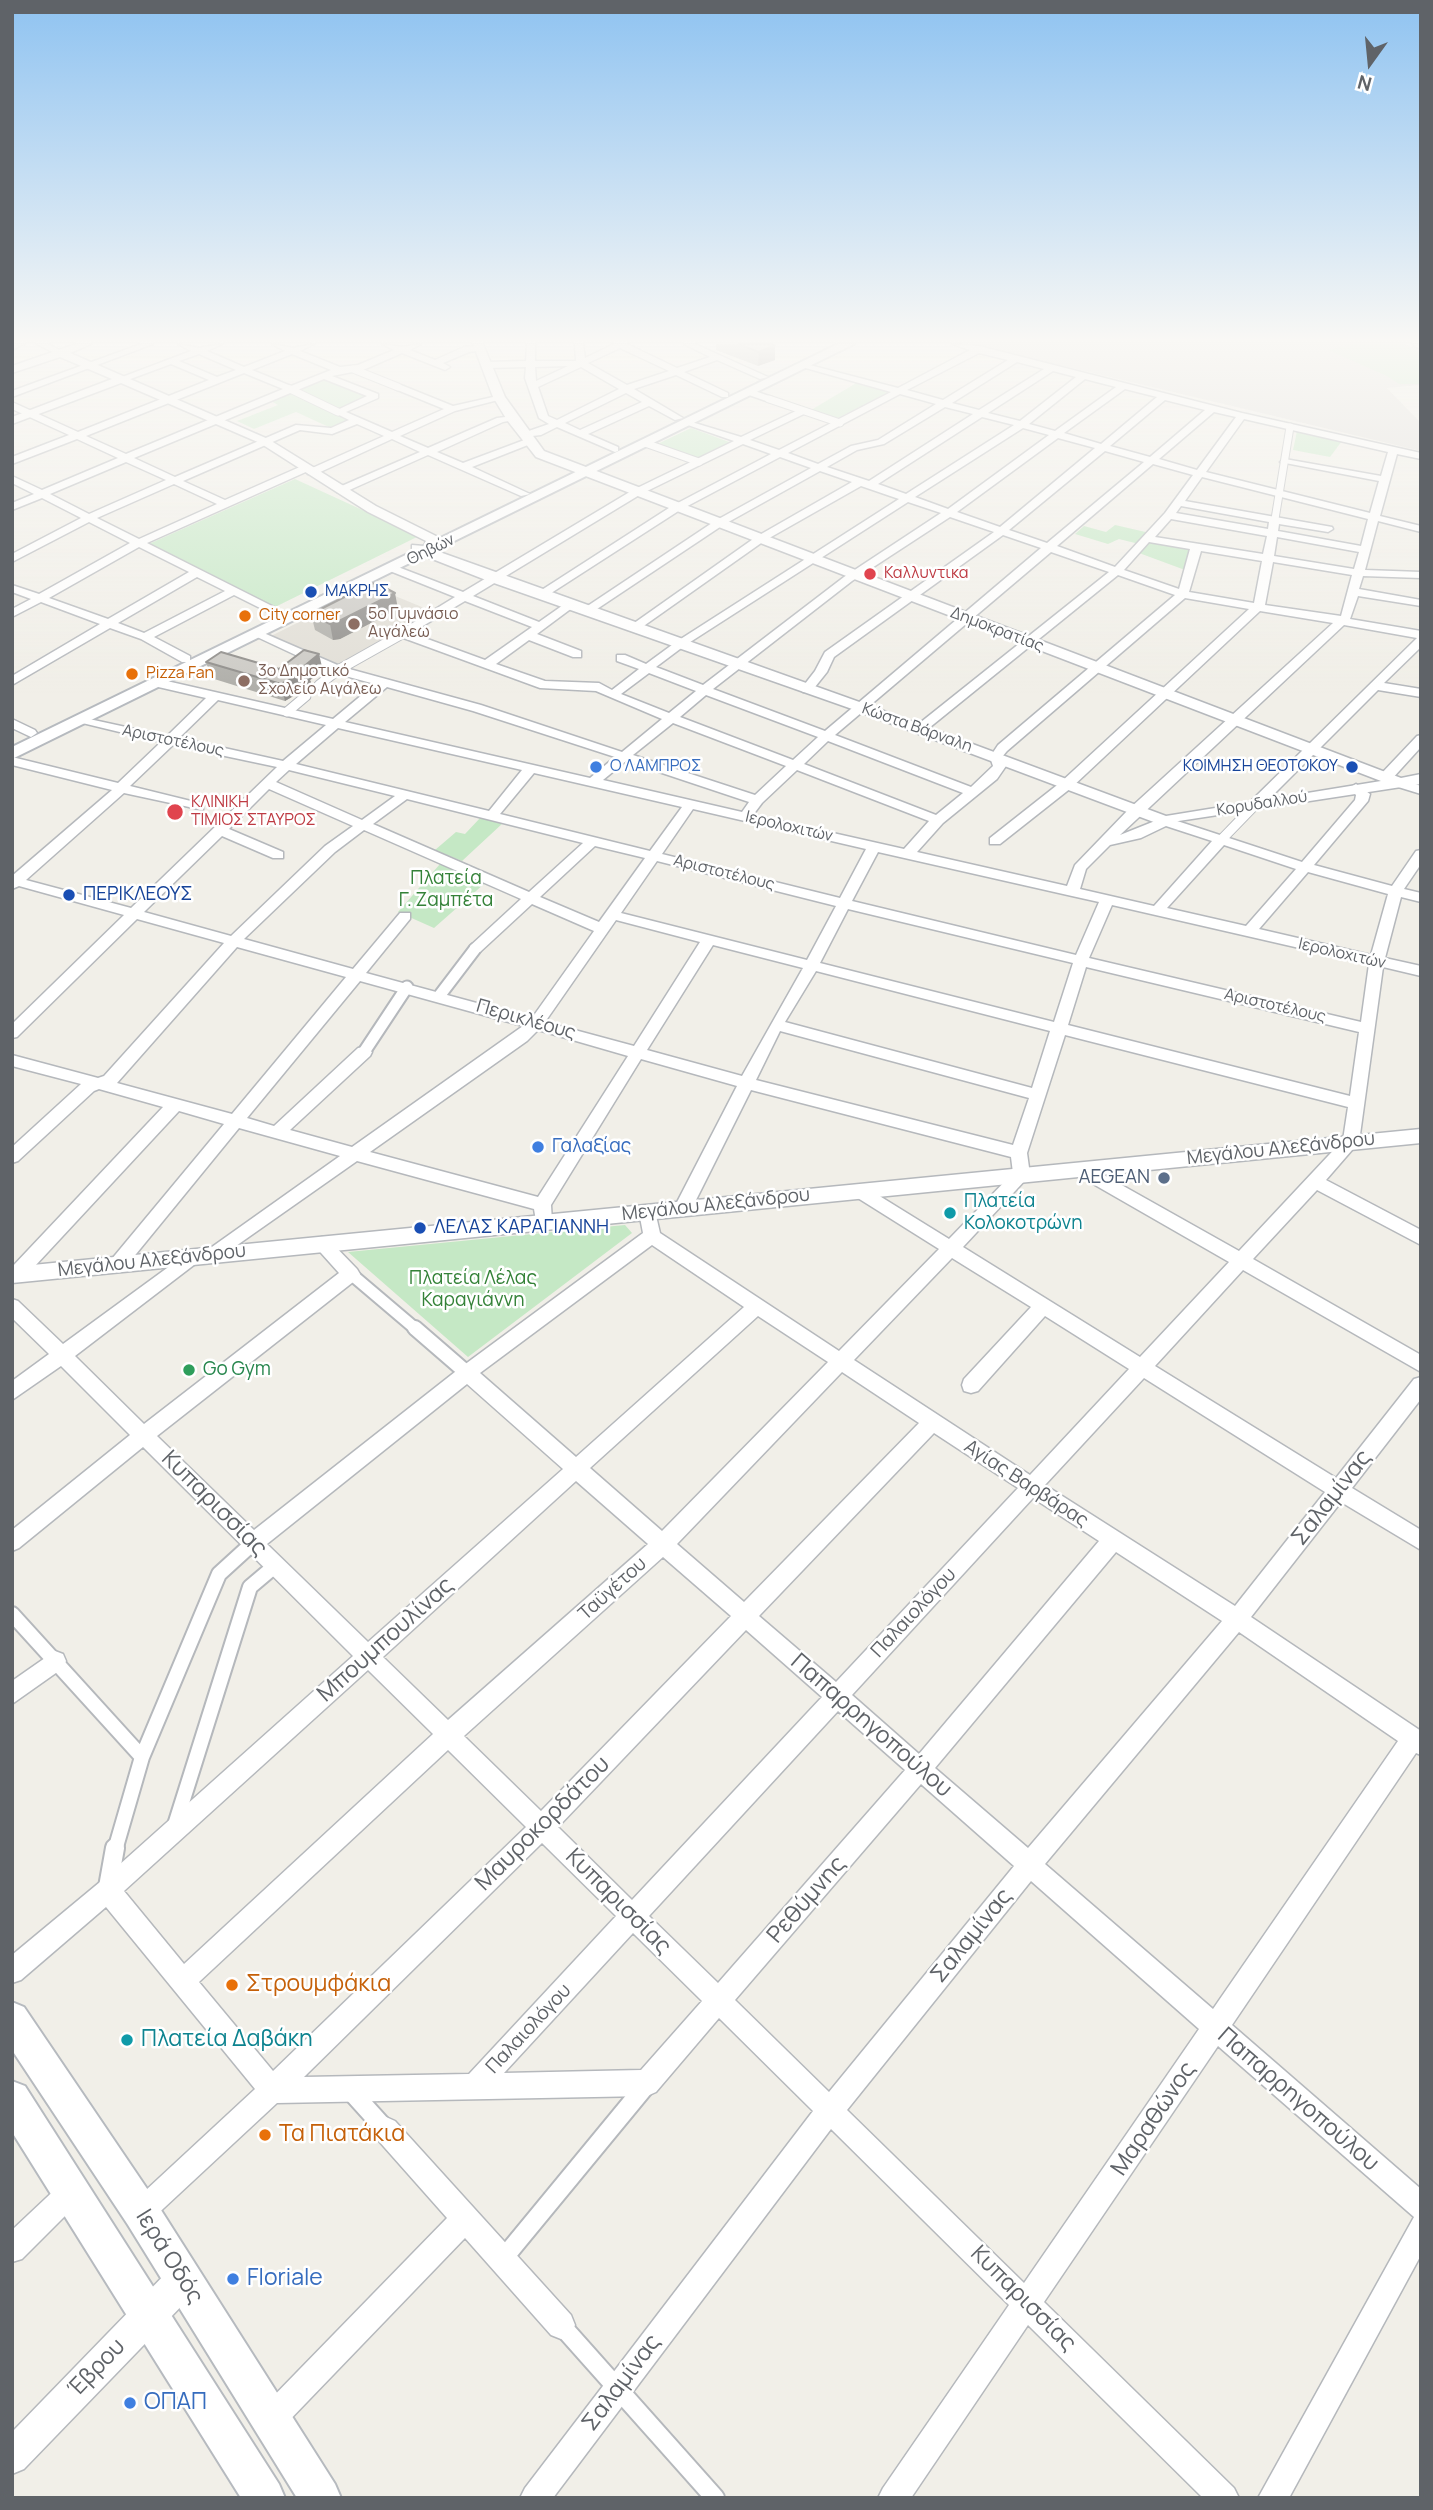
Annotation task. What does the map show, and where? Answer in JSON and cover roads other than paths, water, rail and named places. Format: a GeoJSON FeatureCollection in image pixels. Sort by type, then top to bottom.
{"type":"FeatureCollection","features":[{"type":"Feature","properties":{"kind":"main road","name":"Θηβών"},"geometry":{"type":"LineString","coordinates":[[12,742],[426,547],[595,461]]}},
{"type":"Feature","properties":{"kind":"main road","name":"Θηβών"},"geometry":{"type":"LineString","coordinates":[[12,754],[394,569],[426,547],[525,494],[602,461]]}},
{"type":"Feature","properties":{"kind":"main road","name":"Ιερά Οδός"},"geometry":{"type":"LineString","coordinates":[[12,2019],[141,2212],[321,2498]]}},
{"type":"Feature","properties":{"kind":"main road"},"geometry":{"type":"LineString","coordinates":[[12,2099],[265,2498]]}},
{"type":"Feature","properties":{"kind":"street"},"geometry":{"type":"LineString","coordinates":[[12,507],[115,461]]}},
{"type":"Feature","properties":{"kind":"street"},"geometry":{"type":"LineString","coordinates":[[133,461],[225,504]]}},
{"type":"Feature","properties":{"kind":"street"},"geometry":{"type":"LineString","coordinates":[[12,559],[90,517],[218,461]]}},
{"type":"Feature","properties":{"kind":"street","name":"Κώστα Βάρναλη"},"geometry":{"type":"LineString","coordinates":[[295,461],[426,547],[496,579],[860,707],[1134,812],[1304,867],[1421,898]]}},
{"type":"Feature","properties":{"kind":"street"},"geometry":{"type":"LineString","coordinates":[[12,614],[138,543],[331,461]]}},
{"type":"Feature","properties":{"kind":"street"},"geometry":{"type":"LineString","coordinates":[[341,490],[407,461]]}},
{"type":"Feature","properties":{"kind":"street"},"geometry":{"type":"LineString","coordinates":[[449,461],[525,494]]}},
{"type":"Feature","properties":{"kind":"street"},"geometry":{"type":"LineString","coordinates":[[463,467],[476,461]]}},
{"type":"Feature","properties":{"kind":"street","name":"Δημοκρατίας"},"geometry":{"type":"LineString","coordinates":[[556,461],[1421,790]]}},
{"type":"Feature","properties":{"kind":"street"},"geometry":{"type":"LineString","coordinates":[[541,595],[676,508],[767,461]]}},
{"type":"Feature","properties":{"kind":"street"},"geometry":{"type":"LineString","coordinates":[[797,461],[1183,594],[1342,621],[1421,638]]}},
{"type":"Feature","properties":{"kind":"street"},"geometry":{"type":"LineString","coordinates":[[587,611],[719,523],[829,461]]}},
{"type":"Feature","properties":{"kind":"street"},"geometry":{"type":"LineString","coordinates":[[634,628],[760,540],[903,461]]}},
{"type":"Feature","properties":{"kind":"street"},"geometry":{"type":"LineString","coordinates":[[612,695],[680,644],[966,461]]}},
{"type":"Feature","properties":{"kind":"street"},"geometry":{"type":"LineString","coordinates":[[593,782],[736,664],[853,576],[1021,461]]}},
{"type":"Feature","properties":{"kind":"street"},"geometry":{"type":"LineString","coordinates":[[807,689],[821,672],[829,655],[1002,531],[1087,461]]}},
{"type":"Feature","properties":{"kind":"street"},"geometry":{"type":"LineString","coordinates":[[745,817],[757,800],[794,765],[1147,461]]}},
{"type":"Feature","properties":{"kind":"street"},"geometry":{"type":"LineString","coordinates":[[1156,461],[1421,529]]}},
{"type":"Feature","properties":{"kind":"street"},"geometry":{"type":"LineString","coordinates":[[920,729],[1118,570],[1170,515],[1206,461]]}},
{"type":"Feature","properties":{"kind":"street"},"geometry":{"type":"LineString","coordinates":[[1072,892],[1080,868],[1134,812],[1232,718],[1342,621],[1355,592],[1372,517],[1389,461]]}},
{"type":"Feature","properties":{"kind":"street"},"geometry":{"type":"LineString","coordinates":[[319,685],[338,670],[465,598],[637,492],[699,462]]}},
{"type":"Feature","properties":{"kind":"street"},"geometry":{"type":"LineString","coordinates":[[995,841],[1066,785],[1259,606],[1284,462],[1383,479]]}},
{"type":"Feature","properties":{"kind":"street"},"geometry":{"type":"LineString","coordinates":[[14,481],[280,614]]}},
{"type":"Feature","properties":{"kind":"street"},"geometry":{"type":"LineString","coordinates":[[1179,503],[1328,529]]}},
{"type":"Feature","properties":{"kind":"street"},"geometry":{"type":"LineString","coordinates":[[1170,515],[1364,550]]}},
{"type":"Feature","properties":{"kind":"street"},"geometry":{"type":"LineString","coordinates":[[1148,539],[1359,573],[1421,575]]}},
{"type":"Feature","properties":{"kind":"street"},"geometry":{"type":"LineString","coordinates":[[907,854],[937,820],[1000,766],[996,757],[1002,748],[1183,594],[1196,548]]}},
{"type":"Feature","properties":{"kind":"street"},"geometry":{"type":"LineString","coordinates":[[394,569],[539,626]]}},
{"type":"Feature","properties":{"kind":"street"},"geometry":{"type":"LineString","coordinates":[[12,681],[197,572]]}},
{"type":"Feature","properties":{"kind":"street"},"geometry":{"type":"LineString","coordinates":[[12,588],[145,638],[186,659]]}},
{"type":"Feature","properties":{"kind":"street"},"geometry":{"type":"LineString","coordinates":[[145,638],[235,590]]}},
{"type":"Feature","properties":{"kind":"street"},"geometry":{"type":"LineString","coordinates":[[1355,592],[1421,603]]}},
{"type":"Feature","properties":{"kind":"street"},"geometry":{"type":"LineString","coordinates":[[486,665],[570,606]]}},
{"type":"Feature","properties":{"kind":"street"},"geometry":{"type":"LineString","coordinates":[[259,634],[338,670],[477,708],[757,800]]}},
{"type":"Feature","properties":{"kind":"street"},"geometry":{"type":"LineString","coordinates":[[402,635],[544,684],[593,685],[612,695],[937,820]]}},
{"type":"Feature","properties":{"kind":"street"},"geometry":{"type":"LineString","coordinates":[[528,635],[577,654]]}},
{"type":"Feature","properties":{"kind":"street"},"geometry":{"type":"LineString","coordinates":[[1157,911],[1220,841],[1377,686],[1421,638]]}},
{"type":"Feature","properties":{"kind":"street"},"geometry":{"type":"LineString","coordinates":[[621,658],[970,791]]}},
{"type":"Feature","properties":{"kind":"street","name":"Ιερολοχιτών"},"geometry":{"type":"LineString","coordinates":[[158,683],[1420,972]]}},
{"type":"Feature","properties":{"kind":"street"},"geometry":{"type":"LineString","coordinates":[[12,1033],[286,765],[384,683]]}},
{"type":"Feature","properties":{"kind":"street"},"geometry":{"type":"LineString","coordinates":[[1377,686],[1421,693]]}},
{"type":"Feature","properties":{"kind":"street"},"geometry":{"type":"LineString","coordinates":[[14,882],[121,788],[215,696]]}},
{"type":"Feature","properties":{"kind":"street"},"geometry":{"type":"LineString","coordinates":[[287,712],[306,696]]}},
{"type":"Feature","properties":{"kind":"street","name":"Αριστοτέλους"},"geometry":{"type":"LineString","coordinates":[[80,721],[286,765],[845,904],[1367,1029]]}},
{"type":"Feature","properties":{"kind":"street"},"geometry":{"type":"LineString","coordinates":[[12,723],[32,733]]}},
{"type":"Feature","properties":{"kind":"street"},"geometry":{"type":"LineString","coordinates":[[1393,780],[1421,739]]}},
{"type":"Feature","properties":{"kind":"street"},"geometry":{"type":"LineString","coordinates":[[12,761],[198,807]]}},
{"type":"Feature","properties":{"kind":"street"},"geometry":{"type":"LineString","coordinates":[[492,816],[531,768]]}},
{"type":"Feature","properties":{"kind":"street","name":"Κορυδαλλού"},"geometry":{"type":"LineString","coordinates":[[1106,842],[1136,835],[1165,821],[1393,780],[1421,779]]}},
{"type":"Feature","properties":{"kind":"street"},"geometry":{"type":"LineString","coordinates":[[268,783],[602,929]]}},
{"type":"Feature","properties":{"kind":"street"},"geometry":{"type":"LineString","coordinates":[[1249,932],[1361,802],[1363,794],[1356,788]]}},
{"type":"Feature","properties":{"kind":"street"},"geometry":{"type":"LineString","coordinates":[[12,1157],[81,1092],[110,1080],[119,1073],[235,940],[330,849],[406,794]]}},
{"type":"Feature","properties":{"kind":"street"},"geometry":{"type":"LineString","coordinates":[[12,1392],[202,1256],[358,1153],[522,1037],[537,1022],[690,804]]}},
{"type":"Feature","properties":{"kind":"street"},"geometry":{"type":"LineString","coordinates":[[220,830],[278,855]]}},
{"type":"Feature","properties":{"kind":"street"},"geometry":{"type":"LineString","coordinates":[[440,995],[475,949],[594,840]]}},
{"type":"Feature","properties":{"kind":"street"},"geometry":{"type":"LineString","coordinates":[[683,1208],[776,1025],[812,965],[874,846]]}},
{"type":"Feature","properties":{"kind":"street"},"geometry":{"type":"LineString","coordinates":[[1351,1142],[1377,961],[1395,892],[1421,854]]}},
{"type":"Feature","properties":{"kind":"street","name":"Περικλέους"},"geometry":{"type":"LineString","coordinates":[[14,882],[440,995],[747,1083],[1019,1153]]}},
{"type":"Feature","properties":{"kind":"street"},"geometry":{"type":"LineString","coordinates":[[1022,1175],[1019,1153],[1081,960],[1107,900]]}},
{"type":"Feature","properties":{"kind":"street"},"geometry":{"type":"LineString","coordinates":[[613,915],[1357,1104]]}},
{"type":"Feature","properties":{"kind":"street"},"geometry":{"type":"LineString","coordinates":[[117,1265],[405,916]]}},
{"type":"Feature","properties":{"kind":"street"},"geometry":{"type":"LineString","coordinates":[[12,1060],[358,1153],[542,1214],[709,939]]}},
{"type":"Feature","properties":{"kind":"street"},"geometry":{"type":"LineString","coordinates":[[279,1131],[364,1052],[407,987]]}},
{"type":"Feature","properties":{"kind":"street"},"geometry":{"type":"LineString","coordinates":[[776,1025],[1038,1095]]}},
{"type":"Feature","properties":{"kind":"street"},"geometry":{"type":"LineString","coordinates":[[14,1275],[176,1104]]}},
{"type":"Feature","properties":{"kind":"street","name":"Μεγάλου Αλεξάνδρου"},"geometry":{"type":"LineString","coordinates":[[14,1275],[322,1244],[542,1214],[648,1212],[1421,1136]]}},
{"type":"Feature","properties":{"kind":"street","name":"Παλαιολόγου"},"geometry":{"type":"LineString","coordinates":[[477,2084],[1244,1261],[1351,1142]]}},
{"type":"Feature","properties":{"kind":"street"},"geometry":{"type":"LineString","coordinates":[[1080,1169],[1421,1364]]}},
{"type":"Feature","properties":{"kind":"street","name":"Ταϋγέτου"},"geometry":{"type":"LineString","coordinates":[[183,1981],[448,1735],[663,1544],[1022,1175]]}},
{"type":"Feature","properties":{"kind":"street"},"geometry":{"type":"LineString","coordinates":[[1314,1181],[1421,1238]]}},
{"type":"Feature","properties":{"kind":"street"},"geometry":{"type":"LineString","coordinates":[[859,1191],[1421,1541]]}},
{"type":"Feature","properties":{"kind":"street"},"geometry":{"type":"LineString","coordinates":[[647,2083],[477,2084],[272,2090],[108,1891],[114,1849],[142,1757],[219,1574],[253,1543],[467,1373],[652,1236],[648,1212]]}},
{"type":"Feature","properties":{"kind":"street","name":"Αγίας Βαρβάρας"},"geometry":{"type":"LineString","coordinates":[[652,1236],[1031,1487],[1237,1619],[1417,1742]]}},
{"type":"Feature","properties":{"kind":"street","name":"Παπαρρηγοπούλου"},"geometry":{"type":"LineString","coordinates":[[322,1244],[351,1274],[577,1468],[1421,2207]]}},
{"type":"Feature","properties":{"kind":"street"},"geometry":{"type":"LineString","coordinates":[[12,1542],[351,1274]]}},
{"type":"Feature","properties":{"kind":"street","name":"Κυπαρισσίας"},"geometry":{"type":"LineString","coordinates":[[12,1306],[1224,2498]]}},
{"type":"Feature","properties":{"kind":"street","name":"Μπουμπουλίνας"},"geometry":{"type":"LineString","coordinates":[[12,1971],[108,1891],[757,1306]]}},
{"type":"Feature","properties":{"kind":"street"},"geometry":{"type":"LineString","coordinates":[[971,1385],[1042,1307]]}},
{"type":"Feature","properties":{"kind":"street","name":"Σαλαμίνας"},"geometry":{"type":"LineString","coordinates":[[535,2498],[831,2109],[1029,1865],[1237,1619],[1421,1385]]}},
{"type":"Feature","properties":{"kind":"street","name":"Μαυροκορδάτου"},"geometry":{"type":"LineString","coordinates":[[141,2212],[272,2090],[542,1827],[932,1422]]}},
{"type":"Feature","properties":{"kind":"street","name":"Ρεθύμνης"},"geometry":{"type":"LineString","coordinates":[[502,2260],[647,2083],[920,1769],[1113,1540]]}},
{"type":"Feature","properties":{"kind":"street"},"geometry":{"type":"LineString","coordinates":[[173,1832],[250,1587],[276,1565]]}},
{"type":"Feature","properties":{"kind":"street"},"geometry":{"type":"LineString","coordinates":[[12,1614],[142,1757]]}},
{"type":"Feature","properties":{"kind":"street"},"geometry":{"type":"LineString","coordinates":[[12,1694],[55,1661]]}},
{"type":"Feature","properties":{"kind":"street","name":"Μαραθώνος"},"geometry":{"type":"LineString","coordinates":[[893,2498],[1216,2028],[1417,1742]]}},
{"type":"Feature","properties":{"kind":"street"},"geometry":{"type":"LineString","coordinates":[[348,2088],[715,2498]]}},
{"type":"Feature","properties":{"kind":"street"},"geometry":{"type":"LineString","coordinates":[[12,2249],[71,2192]]}},
{"type":"Feature","properties":{"kind":"street"},"geometry":{"type":"LineString","coordinates":[[271,2419],[465,2218]]}},
{"type":"Feature","properties":{"kind":"street"},"geometry":{"type":"LineString","coordinates":[[1273,2498],[1421,2228]]}},
{"type":"Feature","properties":{"kind":"street","name":"Έβρου"},"geometry":{"type":"LineString","coordinates":[[12,2457],[183,2280]]}},
{"type":"Feature","properties":{"kind":"place","name":"Καλλυντικα"},"geometry":{"type":"Point","coordinates":[870,574]}},
{"type":"Feature","properties":{"kind":"place","name":"ΜΑΚΡΗΣ"},"geometry":{"type":"Point","coordinates":[311,592]}},
{"type":"Feature","properties":{"kind":"place","name":"City corner"},"geometry":{"type":"Point","coordinates":[245,616]}},
{"type":"Feature","properties":{"kind":"place","name":"5ο Γυμνάσιο Αιγάλεω"},"geometry":{"type":"Point","coordinates":[354,624]}},
{"type":"Feature","properties":{"kind":"place","name":"Pizza Fan"},"geometry":{"type":"Point","coordinates":[132,674]}},
{"type":"Feature","properties":{"kind":"place","name":"3ο Δημοτικό Σχολείο Αιγάλεω"},"geometry":{"type":"Point","coordinates":[244,681]}},
{"type":"Feature","properties":{"kind":"place","name":"Ο ΛΑΜΠΡΟΣ"},"geometry":{"type":"Point","coordinates":[596,767]}},
{"type":"Feature","properties":{"kind":"place","name":"ΚΟΙΜΗΣΗ ΘΕΟΤΟΚΟΥ"},"geometry":{"type":"Point","coordinates":[1352,767]}},
{"type":"Feature","properties":{"kind":"place","name":"ΚΛΙΝΙΚΗ ΤΙΜΙΟΣ ΣΤΑΥΡΟΣ"},"geometry":{"type":"Point","coordinates":[175,812]}},
{"type":"Feature","properties":{"kind":"place","name":"ΠΕΡΙΚΛΕΟΥΣ"},"geometry":{"type":"Point","coordinates":[69,895]}},
{"type":"Feature","properties":{"kind":"place","name":"Γαλαξίας"},"geometry":{"type":"Point","coordinates":[538,1147]}},
{"type":"Feature","properties":{"kind":"place","name":"AEGEAN"},"geometry":{"type":"Point","coordinates":[1164,1178]}},
{"type":"Feature","properties":{"kind":"place","name":"Πλατεία Κολοκοτρώνη"},"geometry":{"type":"Point","coordinates":[950,1213]}},
{"type":"Feature","properties":{"kind":"place","name":"ΛΕΛΑΣ ΚΑΡΑΓΙΑΝΝΗ"},"geometry":{"type":"Point","coordinates":[420,1228]}},
{"type":"Feature","properties":{"kind":"place","name":"Go Gym"},"geometry":{"type":"Point","coordinates":[189,1370]}},
{"type":"Feature","properties":{"kind":"place","name":"Στρουμφάκια"},"geometry":{"type":"Point","coordinates":[232,1985]}},
{"type":"Feature","properties":{"kind":"place","name":"Πλατεία Δαβάκη"},"geometry":{"type":"Point","coordinates":[127,2040]}},
{"type":"Feature","properties":{"kind":"place","name":"Τα Πιατάκια"},"geometry":{"type":"Point","coordinates":[265,2135]}},
{"type":"Feature","properties":{"kind":"place","name":"Floriale"},"geometry":{"type":"Point","coordinates":[233,2279]}},
{"type":"Feature","properties":{"kind":"place","name":"ΟΠΑΠ"},"geometry":{"type":"Point","coordinates":[130,2403]}},
{"type":"Feature","properties":{"kind":"park label","name":"Πλατεία Γ. Ζαμπέτα"},"geometry":{"type":"Point","coordinates":[446,890]}},
{"type":"Feature","properties":{"kind":"park label","name":"Πλατεία Λέλας Καραγιάννη"},"geometry":{"type":"Point","coordinates":[473,1290]}}]}
